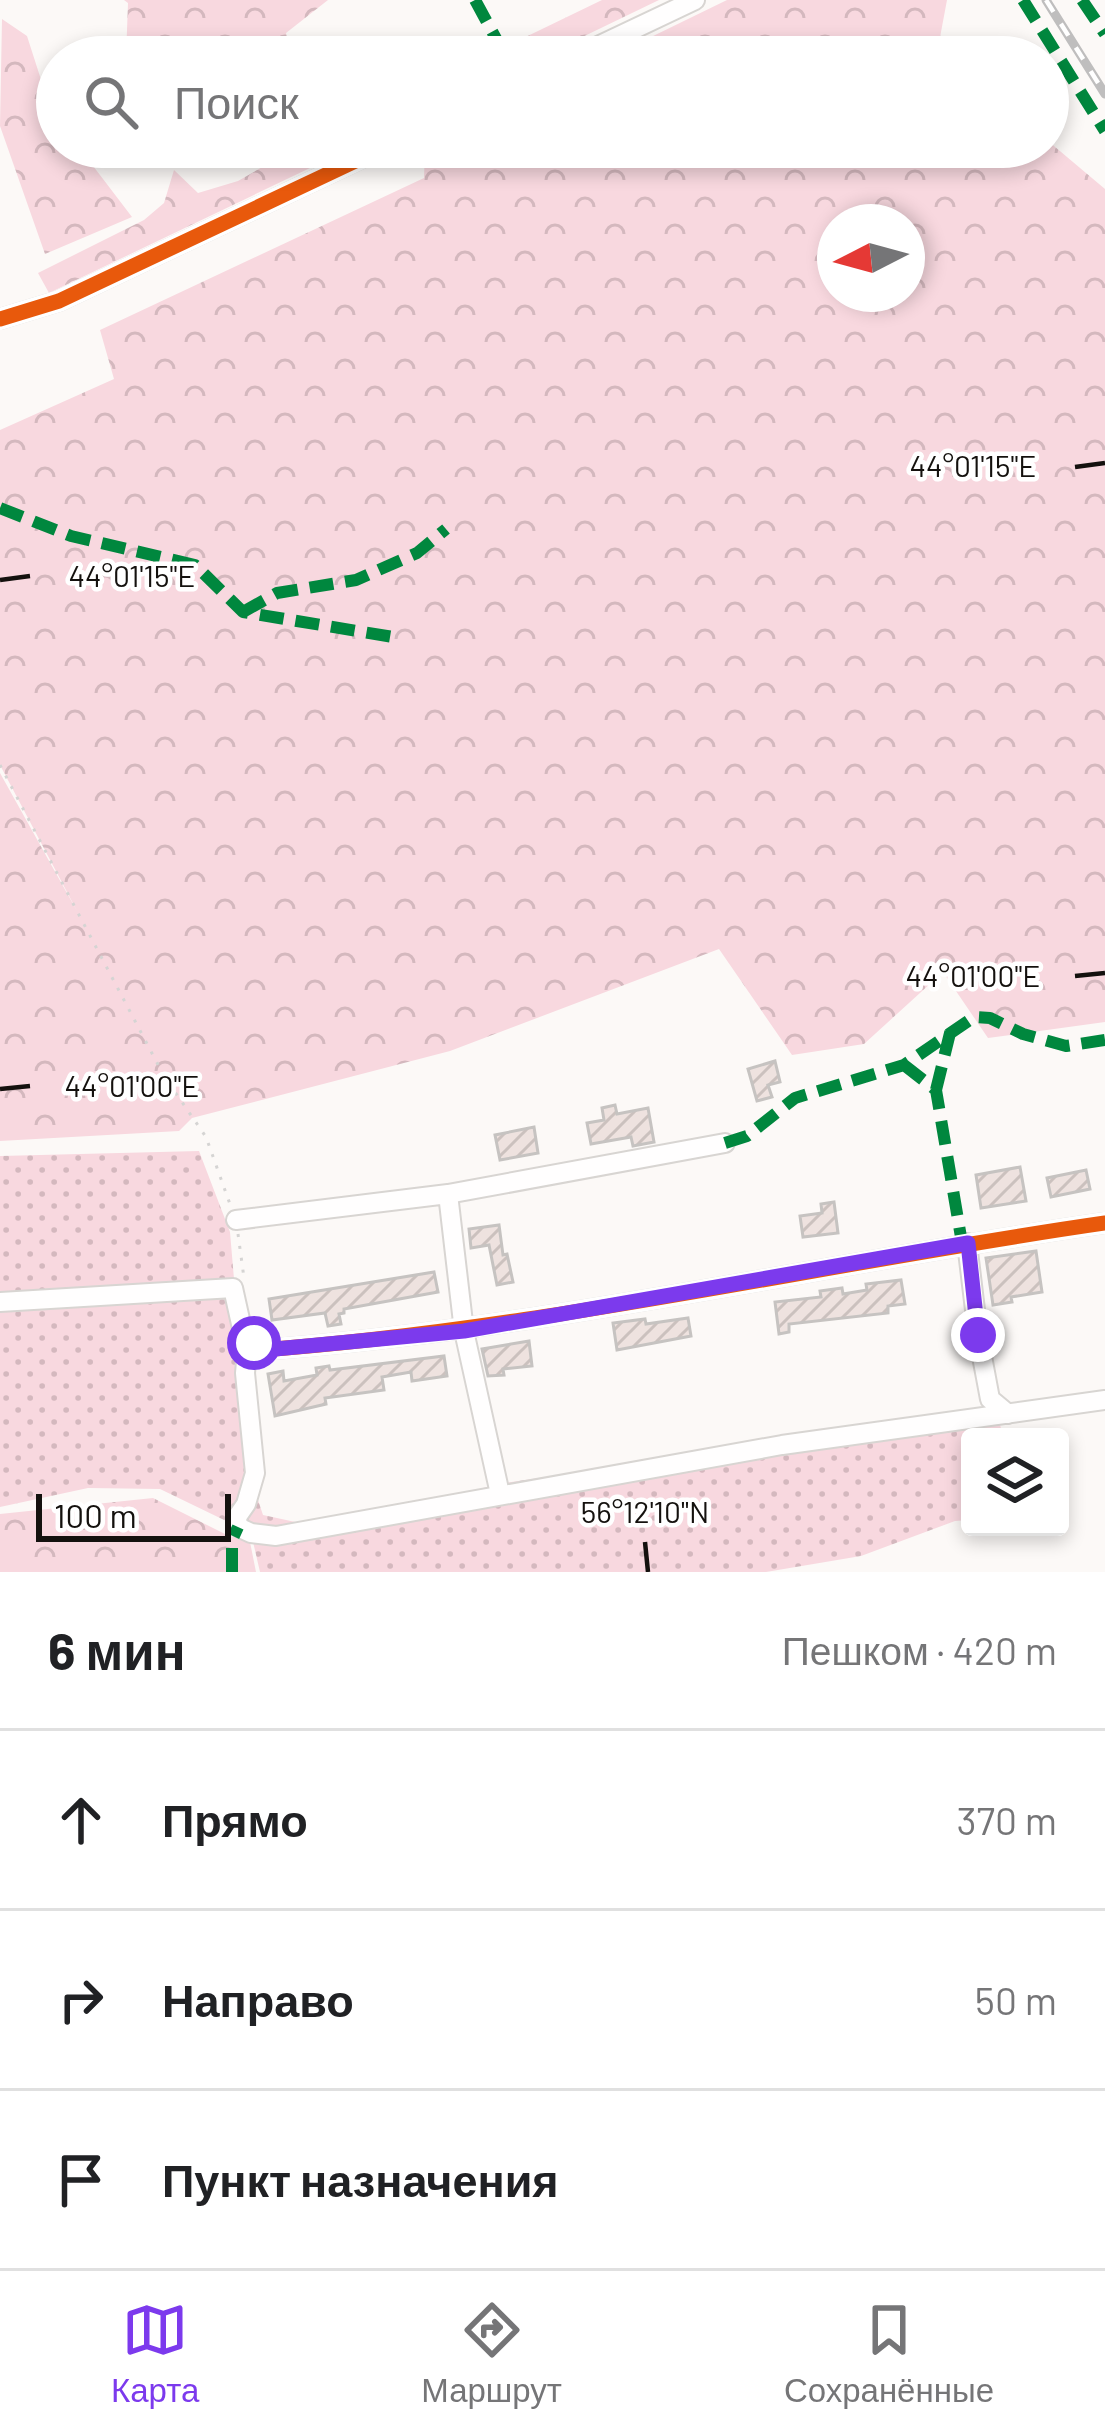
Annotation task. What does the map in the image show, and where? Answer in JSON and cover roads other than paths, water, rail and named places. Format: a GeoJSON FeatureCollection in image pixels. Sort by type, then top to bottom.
{"type":"FeatureCollection","features":[{"type":"Feature","properties":{"kind":"street"},"geometry":{"type":"LineString","coordinates":[[619,36],[695,0]]}},
{"type":"Feature","properties":{"kind":"street"},"geometry":{"type":"LineString","coordinates":[[0,319],[59,301],[341,168]]}},
{"type":"Feature","properties":{"kind":"street"},"geometry":{"type":"LineString","coordinates":[[236,1220],[448,1194],[725,1143]]}},
{"type":"Feature","properties":{"kind":"street"},"geometry":{"type":"LineString","coordinates":[[448,1194],[464,1331],[500,1494]]}},
{"type":"Feature","properties":{"kind":"street"},"geometry":{"type":"LineString","coordinates":[[248,1351],[464,1331],[1105,1223]]}},
{"type":"Feature","properties":{"kind":"street"},"geometry":{"type":"LineString","coordinates":[[968,1243],[990,1399],[1008,1414]]}},
{"type":"Feature","properties":{"kind":"street"},"geometry":{"type":"LineString","coordinates":[[0,1302],[233,1288],[248,1351],[245,1373],[255,1473],[237,1517],[238,1527],[276,1536],[782,1445],[1105,1400]]}},
{"type":"Feature","properties":{"kind":"railway"},"geometry":{"type":"LineString","coordinates":[[1046,0],[1069,36]]}},
{"type":"Feature","properties":{"kind":"railway"},"geometry":{"type":"LineString","coordinates":[[1069,37],[1105,94]]}}]}
